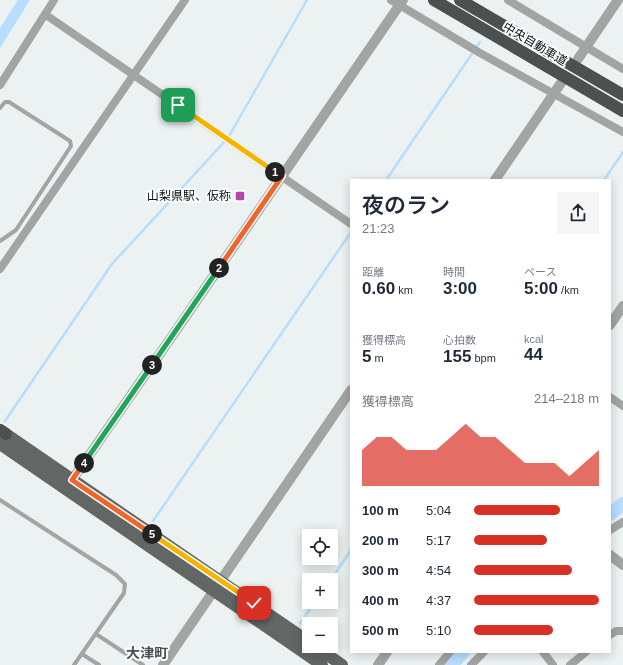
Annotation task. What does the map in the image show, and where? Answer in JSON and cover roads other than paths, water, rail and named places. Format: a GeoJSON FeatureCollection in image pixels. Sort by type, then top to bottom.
{"type":"FeatureCollection","features":[{"type":"Feature","properties":{"kind":"highway","name":"中央自動車道"},"geometry":{"type":"LineString","coordinates":[[434,0],[623,111]]}},
{"type":"Feature","properties":{"kind":"highway","name":"中央自動車道"},"geometry":{"type":"LineString","coordinates":[[460,0],[623,95]]}},
{"type":"Feature","properties":{"kind":"main road"},"geometry":{"type":"LineString","coordinates":[[1,434],[72,480],[302,637]]}},
{"type":"Feature","properties":{"kind":"main road"},"geometry":{"type":"LineString","coordinates":[[1,434],[213,591],[322,665]]}},
{"type":"Feature","properties":{"kind":"main road"},"geometry":{"type":"LineString","coordinates":[[325,653],[342,665]]}},
{"type":"Feature","properties":{"kind":"street"},"geometry":{"type":"LineString","coordinates":[[0,85],[46,15],[54,0]]}},
{"type":"Feature","properties":{"kind":"street"},"geometry":{"type":"LineString","coordinates":[[508,0],[623,69]]}},
{"type":"Feature","properties":{"kind":"street"},"geometry":{"type":"LineString","coordinates":[[578,59],[618,0]]}},
{"type":"Feature","properties":{"kind":"street"},"geometry":{"type":"LineString","coordinates":[[0,269],[181,1]]}},
{"type":"Feature","properties":{"kind":"street"},"geometry":{"type":"LineString","coordinates":[[72,480],[282,176],[398,2],[480,53],[623,132]]}},
{"type":"Feature","properties":{"kind":"street"},"geometry":{"type":"LineString","coordinates":[[46,15],[350,223]]}},
{"type":"Feature","properties":{"kind":"street"},"geometry":{"type":"LineString","coordinates":[[496,179],[561,83]]}},
{"type":"Feature","properties":{"kind":"street"},"geometry":{"type":"LineString","coordinates":[[611,324],[623,306]]}},
{"type":"Feature","properties":{"kind":"street"},"geometry":{"type":"LineString","coordinates":[[164,665],[350,391]]}},
{"type":"Feature","properties":{"kind":"street"},"geometry":{"type":"LineString","coordinates":[[611,398],[623,406]]}},
{"type":"Feature","properties":{"kind":"street"},"geometry":{"type":"LineString","coordinates":[[611,529],[623,522]]}},
{"type":"Feature","properties":{"kind":"street"},"geometry":{"type":"LineString","coordinates":[[611,556],[623,565]]}},
{"type":"Feature","properties":{"kind":"street"},"geometry":{"type":"LineString","coordinates":[[611,634],[616,631],[623,631]]}},
{"type":"Feature","properties":{"kind":"street"},"geometry":{"type":"LineString","coordinates":[[378,665],[386,653]]}},
{"type":"Feature","properties":{"kind":"street"},"geometry":{"type":"LineString","coordinates":[[439,665],[449,653]]}},
{"type":"Feature","properties":{"kind":"street"},"geometry":{"type":"LineString","coordinates":[[474,664],[483,653]]}},
{"type":"Feature","properties":{"kind":"street"},"geometry":{"type":"LineString","coordinates":[[544,653],[553,665]]}},
{"type":"Feature","properties":{"kind":"street"},"geometry":{"type":"LineString","coordinates":[[570,665],[585,653]]}},
{"type":"Feature","properties":{"kind":"lane"},"geometry":{"type":"LineString","coordinates":[[0,108],[5,102],[9,102],[70,141],[71,146],[16,230],[0,241]]}},
{"type":"Feature","properties":{"kind":"lane"},"geometry":{"type":"LineString","coordinates":[[16,230],[24,235]]}},
{"type":"Feature","properties":{"kind":"lane"},"geometry":{"type":"LineString","coordinates":[[0,500],[116,575],[125,584],[124,593],[74,665]]}},
{"type":"Feature","properties":{"kind":"lane"},"geometry":{"type":"LineString","coordinates":[[96,634],[142,665]]}},
{"type":"Feature","properties":{"kind":"lane"},"geometry":{"type":"LineString","coordinates":[[82,654],[99,665]]}},
{"type":"Feature","properties":{"kind":"water"},"geometry":{"type":"Polygon","coordinates":[[[18,0],[30,0],[0,48],[0,28],[18,0]]]}},
{"type":"Feature","properties":{"kind":"waterway"},"geometry":{"type":"LineString","coordinates":[[229,136],[307,0]]}},
{"type":"Feature","properties":{"kind":"waterway"},"geometry":{"type":"LineString","coordinates":[[387,179],[480,42]]}},
{"type":"Feature","properties":{"kind":"waterway"},"geometry":{"type":"LineString","coordinates":[[5,421],[112,264],[225,141]]}},
{"type":"Feature","properties":{"kind":"waterway"},"geometry":{"type":"LineString","coordinates":[[605,179],[623,152]]}},
{"type":"Feature","properties":{"kind":"waterway"},"geometry":{"type":"LineString","coordinates":[[153,521],[350,233]]}},
{"type":"Feature","properties":{"kind":"waterway"},"geometry":{"type":"LineString","coordinates":[[611,513],[623,504]]}},
{"type":"Feature","properties":{"kind":"waterway"},"geometry":{"type":"LineString","coordinates":[[336,573],[350,552]]}},
{"type":"Feature","properties":{"kind":"waterway"},"geometry":{"type":"LineString","coordinates":[[300,623],[310,609]]}},
{"type":"Feature","properties":{"kind":"waterway"},"geometry":{"type":"LineString","coordinates":[[451,665],[462,653]]}},
{"type":"Feature","properties":{"kind":"place","name":"山梨県駅、仮称"},"geometry":{"type":"Point","coordinates":[240,196]}},
{"type":"Feature","properties":{"kind":"district","name":"大津町"},"geometry":{"type":"Point","coordinates":[147,653]}}]}
